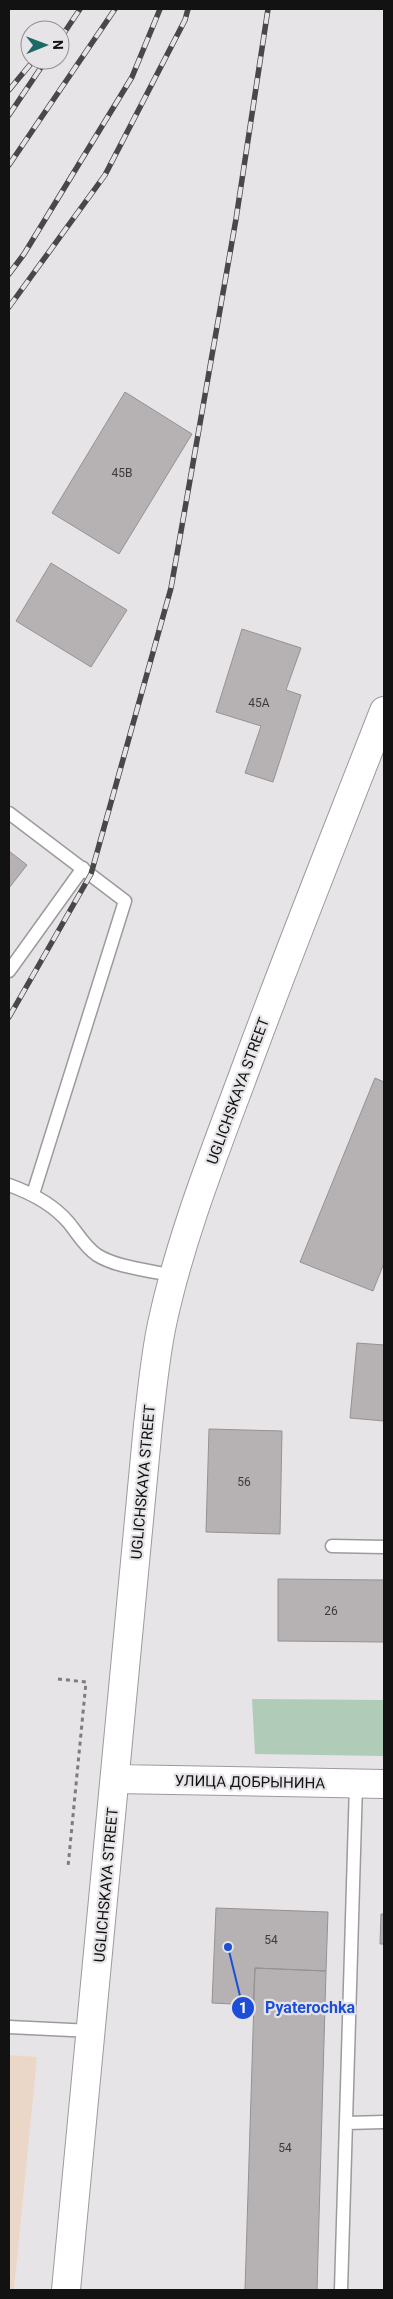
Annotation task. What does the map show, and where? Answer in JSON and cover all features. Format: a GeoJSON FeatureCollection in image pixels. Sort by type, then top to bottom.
{"type":"FeatureCollection","features":[{"type":"Feature","properties":{"kind":"street","name":"UGLICHSKAYA STREET"},"geometry":{"type":"LineString","coordinates":[[66,2290],[154,1370],[162,1323],[174,1276],[216,1148],[277,984],[384,711]]}},
{"type":"Feature","properties":{"kind":"street","name":"УЛИЦА ДОБРЫНИНА"},"geometry":{"type":"LineString","coordinates":[[116,1779],[384,1784]]}},
{"type":"Feature","properties":{"kind":"lane"},"geometry":{"type":"LineString","coordinates":[[9,812],[125,901],[33,1194]]}},
{"type":"Feature","properties":{"kind":"lane"},"geometry":{"type":"LineString","coordinates":[[9,971],[83,868]]}},
{"type":"Feature","properties":{"kind":"lane"},"geometry":{"type":"LineString","coordinates":[[9,1185],[33,1194],[68,1221],[82,1241],[97,1254],[114,1262],[174,1276]]}},
{"type":"Feature","properties":{"kind":"lane"},"geometry":{"type":"LineString","coordinates":[[332,1546],[384,1547]]}},
{"type":"Feature","properties":{"kind":"lane"},"geometry":{"type":"LineString","coordinates":[[341,2290],[356,1784]]}},
{"type":"Feature","properties":{"kind":"lane"},"geometry":{"type":"LineString","coordinates":[[9,2027],[92,2032]]}},
{"type":"Feature","properties":{"kind":"lane"},"geometry":{"type":"LineString","coordinates":[[346,2123],[384,2122]]}},
{"type":"Feature","properties":{"kind":"path"},"geometry":{"type":"LineString","coordinates":[[58,1680],[86,1682],[68,1867]]}},
{"type":"Feature","properties":{"kind":"shaded area"},"geometry":{"type":"Polygon","coordinates":[[[9,2055],[37,2057],[14,2290],[9,2290],[9,2055]]]}},
{"type":"Feature","properties":{"kind":"green space"},"geometry":{"type":"Polygon","coordinates":[[[252,1699],[384,1700],[384,1756],[255,1754],[252,1699]]]}},
{"type":"Feature","properties":{"kind":"building"},"geometry":{"type":"Polygon","coordinates":[[[125,392],[192,434],[119,554],[52,513],[125,392]]]}},
{"type":"Feature","properties":{"kind":"building"},"geometry":{"type":"Polygon","coordinates":[[[51,563],[127,610],[91,667],[16,621],[51,563]]]}},
{"type":"Feature","properties":{"kind":"building"},"geometry":{"type":"Polygon","coordinates":[[[242,629],[301,648],[286,690],[301,695],[273,782],[245,773],[261,726],[216,712],[242,629]]]}},
{"type":"Feature","properties":{"kind":"building"},"geometry":{"type":"Polygon","coordinates":[[[9,851],[27,865],[9,888],[9,851]]]}},
{"type":"Feature","properties":{"kind":"building"},"geometry":{"type":"Polygon","coordinates":[[[375,1078],[384,1082],[384,1263],[373,1291],[300,1262],[375,1078]]]}},
{"type":"Feature","properties":{"kind":"building"},"geometry":{"type":"Polygon","coordinates":[[[357,1343],[384,1345],[384,1421],[350,1418],[357,1343]]]}},
{"type":"Feature","properties":{"kind":"building"},"geometry":{"type":"Polygon","coordinates":[[[209,1429],[282,1431],[280,1534],[206,1532],[209,1429]]]}},
{"type":"Feature","properties":{"kind":"building"},"geometry":{"type":"Polygon","coordinates":[[[278,1579],[384,1580],[384,1642],[278,1641],[278,1579]]]}},
{"type":"Feature","properties":{"kind":"building"},"geometry":{"type":"Polygon","coordinates":[[[216,1908],[328,1912],[326,1971],[255,1968],[253,2005],[212,2003],[216,1908]]]}},
{"type":"Feature","properties":{"kind":"building"},"geometry":{"type":"Polygon","coordinates":[[[381,1914],[384,1914],[384,1944],[380,1944],[381,1914]]]}},
{"type":"Feature","properties":{"kind":"building"},"geometry":{"type":"Polygon","coordinates":[[[255,1968],[326,1971],[317,2290],[245,2290],[255,1968]]]}},
{"type":"Feature","properties":{"kind":"railway"},"geometry":{"type":"LineString","coordinates":[[70,24],[80,9]]}},
{"type":"Feature","properties":{"kind":"railway"},"geometry":{"type":"LineString","coordinates":[[9,165],[115,9]]}},
{"type":"Feature","properties":{"kind":"railway"},"geometry":{"type":"LineString","coordinates":[[9,274],[24,254],[132,77],[160,9]]}},
{"type":"Feature","properties":{"kind":"railway"},"geometry":{"type":"LineString","coordinates":[[9,307],[105,175],[185,20],[188,9]]}},
{"type":"Feature","properties":{"kind":"railway"},"geometry":{"type":"LineString","coordinates":[[9,1017],[91,874],[171,588],[236,219],[268,9]]}},
{"type":"Feature","properties":{"kind":"railway"},"geometry":{"type":"LineString","coordinates":[[9,90],[26,70]]}},
{"type":"Feature","properties":{"kind":"railway"},"geometry":{"type":"LineString","coordinates":[[9,115],[39,70]]}},
{"type":"Feature","properties":{"kind":"place","name":"Pyaterochka"},"geometry":{"type":"Point","coordinates":[228,1947]}}]}
